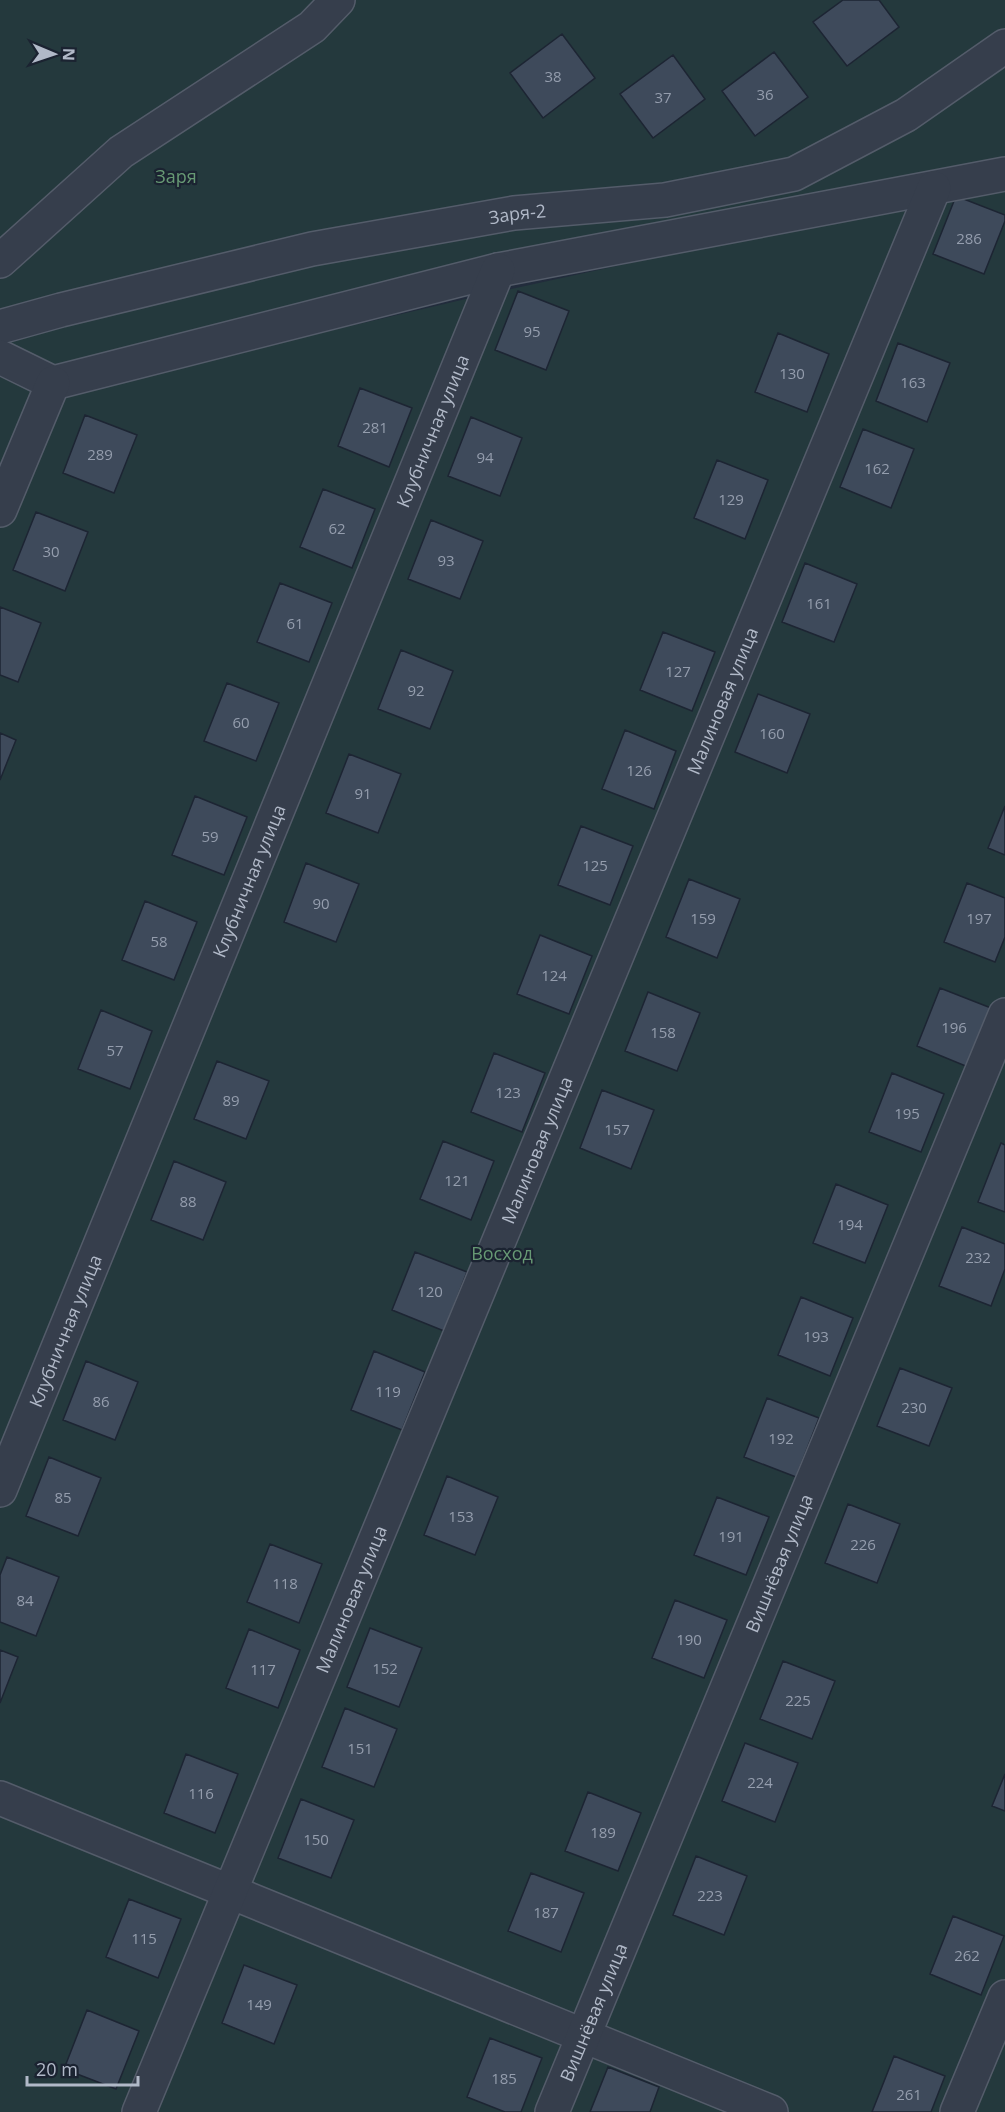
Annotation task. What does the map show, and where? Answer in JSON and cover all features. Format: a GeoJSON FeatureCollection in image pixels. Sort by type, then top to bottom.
{"type":"FeatureCollection","features":[{"type":"Feature","properties":{"kind":"street"},"geometry":{"type":"LineString","coordinates":[[0,261],[121,152],[311,13],[338,0]]}},
{"type":"Feature","properties":{"kind":"street","name":"Заря-2"},"geometry":{"type":"LineString","coordinates":[[0,327],[312,249],[514,213],[665,200],[795,174],[906,115],[1005,46]]}},
{"type":"Feature","properties":{"kind":"street"},"geometry":{"type":"LineString","coordinates":[[0,357],[53,383],[498,270],[1005,174]]}},
{"type":"Feature","properties":{"kind":"street","name":"Малиновая улица"},"geometry":{"type":"LineString","coordinates":[[139,2112],[934,188]]}},
{"type":"Feature","properties":{"kind":"street","name":"Клубничная улица"},"geometry":{"type":"LineString","coordinates":[[0,1490],[498,270]]}},
{"type":"Feature","properties":{"kind":"street"},"geometry":{"type":"LineString","coordinates":[[0,510],[53,383]]}},
{"type":"Feature","properties":{"kind":"street","name":"Вишнёвая улица"},"geometry":{"type":"LineString","coordinates":[[552,2112],[1005,1015]]}},
{"type":"Feature","properties":{"kind":"street"},"geometry":{"type":"LineString","coordinates":[[0,1798],[771,2112]]}},
{"type":"Feature","properties":{"kind":"street"},"geometry":{"type":"LineString","coordinates":[[957,2112],[1005,1997]]}},
{"type":"Feature","properties":{"kind":"green space","name":"Заря"},"geometry":{"type":"Polygon","coordinates":[[[0,0],[1005,0],[1005,176],[53,382],[0,360],[0,0]]]}},
{"type":"Feature","properties":{"kind":"green space","name":"Восход"},"geometry":{"type":"Polygon","coordinates":[[[1005,181],[1005,2112],[0,2112],[0,377],[60,394],[470,298],[1005,181]]]}},
{"type":"Feature","properties":{"kind":"building"},"geometry":{"type":"Polygon","coordinates":[[[843,0],[879,0],[899,27],[847,66],[813,22],[843,0]]]}},
{"type":"Feature","properties":{"kind":"building"},"geometry":{"type":"Polygon","coordinates":[[[562,34],[595,78],[543,118],[510,73],[562,34]]]}},
{"type":"Feature","properties":{"kind":"building"},"geometry":{"type":"Polygon","coordinates":[[[774,52],[808,97],[755,136],[722,91],[774,52]]]}},
{"type":"Feature","properties":{"kind":"building"},"geometry":{"type":"Polygon","coordinates":[[[673,55],[705,99],[653,138],[620,94],[673,55]]]}},
{"type":"Feature","properties":{"kind":"building"},"geometry":{"type":"Polygon","coordinates":[[[956,196],[1005,215],[1005,221],[984,274],[933,254],[956,196]]]}},
{"type":"Feature","properties":{"kind":"building"},"geometry":{"type":"Polygon","coordinates":[[[518,291],[569,311],[546,370],[495,350],[518,291]]]}},
{"type":"Feature","properties":{"kind":"building"},"geometry":{"type":"Polygon","coordinates":[[[778,333],[829,354],[807,412],[755,392],[778,333]]]}},
{"type":"Feature","properties":{"kind":"building"},"geometry":{"type":"Polygon","coordinates":[[[898,343],[950,363],[927,422],[876,401],[898,343]]]}},
{"type":"Feature","properties":{"kind":"building"},"geometry":{"type":"Polygon","coordinates":[[[360,388],[412,408],[389,467],[338,446],[360,388]]]}},
{"type":"Feature","properties":{"kind":"building"},"geometry":{"type":"Polygon","coordinates":[[[85,415],[137,435],[114,493],[63,473],[85,415]]]}},
{"type":"Feature","properties":{"kind":"building"},"geometry":{"type":"Polygon","coordinates":[[[471,417],[522,438],[500,496],[448,476],[471,417]]]}},
{"type":"Feature","properties":{"kind":"building"},"geometry":{"type":"Polygon","coordinates":[[[863,429],[914,449],[891,508],[840,487],[863,429]]]}},
{"type":"Feature","properties":{"kind":"building"},"geometry":{"type":"Polygon","coordinates":[[[717,460],[768,480],[745,539],[694,518],[717,460]]]}},
{"type":"Feature","properties":{"kind":"building"},"geometry":{"type":"Polygon","coordinates":[[[323,489],[375,509],[352,568],[300,547],[323,489]]]}},
{"type":"Feature","properties":{"kind":"building"},"geometry":{"type":"Polygon","coordinates":[[[36,512],[88,532],[65,591],[13,570],[36,512]]]}},
{"type":"Feature","properties":{"kind":"building"},"geometry":{"type":"Polygon","coordinates":[[[431,520],[483,541],[460,599],[408,579],[431,520]]]}},
{"type":"Feature","properties":{"kind":"building"},"geometry":{"type":"Polygon","coordinates":[[[805,563],[857,584],[834,642],[782,622],[805,563]]]}},
{"type":"Feature","properties":{"kind":"building"},"geometry":{"type":"Polygon","coordinates":[[[280,583],[332,603],[309,662],[257,642],[280,583]]]}},
{"type":"Feature","properties":{"kind":"building"},"geometry":{"type":"Polygon","coordinates":[[[0,607],[41,623],[18,682],[0,675],[0,607]]]}},
{"type":"Feature","properties":{"kind":"building"},"geometry":{"type":"Polygon","coordinates":[[[663,632],[715,652],[692,711],[640,690],[663,632]]]}},
{"type":"Feature","properties":{"kind":"building"},"geometry":{"type":"Polygon","coordinates":[[[401,650],[453,671],[430,729],[378,709],[401,650]]]}},
{"type":"Feature","properties":{"kind":"building"},"geometry":{"type":"Polygon","coordinates":[[[227,683],[279,703],[256,761],[204,741],[227,683]]]}},
{"type":"Feature","properties":{"kind":"building"},"geometry":{"type":"Polygon","coordinates":[[[758,694],[810,714],[787,773],[735,752],[758,694]]]}},
{"type":"Feature","properties":{"kind":"building"},"geometry":{"type":"Polygon","coordinates":[[[625,730],[676,751],[654,809],[602,789],[625,730]]]}},
{"type":"Feature","properties":{"kind":"building"},"geometry":{"type":"Polygon","coordinates":[[[0,733],[16,740],[0,780],[0,733]]]}},
{"type":"Feature","properties":{"kind":"building"},"geometry":{"type":"Polygon","coordinates":[[[349,754],[401,774],[378,833],[326,813],[349,754]]]}},
{"type":"Feature","properties":{"kind":"building"},"geometry":{"type":"Polygon","coordinates":[[[195,796],[247,817],[224,875],[172,855],[195,796]]]}},
{"type":"Feature","properties":{"kind":"building"},"geometry":{"type":"Polygon","coordinates":[[[1005,806],[1005,855],[988,848],[1005,806]]]}},
{"type":"Feature","properties":{"kind":"building"},"geometry":{"type":"Polygon","coordinates":[[[581,826],[633,846],[610,905],[558,885],[581,826]]]}},
{"type":"Feature","properties":{"kind":"building"},"geometry":{"type":"Polygon","coordinates":[[[306,863],[359,884],[336,942],[284,922],[306,863]]]}},
{"type":"Feature","properties":{"kind":"building"},"geometry":{"type":"Polygon","coordinates":[[[689,879],[740,899],[717,958],[666,937],[689,879]]]}},
{"type":"Feature","properties":{"kind":"building"},"geometry":{"type":"Polygon","coordinates":[[[967,883],[1005,898],[1005,937],[995,962],[944,942],[967,883]]]}},
{"type":"Feature","properties":{"kind":"building"},"geometry":{"type":"Polygon","coordinates":[[[145,901],[197,922],[174,980],[122,960],[145,901]]]}},
{"type":"Feature","properties":{"kind":"building"},"geometry":{"type":"Polygon","coordinates":[[[540,935],[592,956],[569,1014],[517,994],[540,935]]]}},
{"type":"Feature","properties":{"kind":"building"},"geometry":{"type":"Polygon","coordinates":[[[940,988],[991,1008],[968,1067],[917,1046],[940,988]]]}},
{"type":"Feature","properties":{"kind":"building"},"geometry":{"type":"Polygon","coordinates":[[[648,992],[700,1013],[677,1071],[625,1051],[648,992]]]}},
{"type":"Feature","properties":{"kind":"building"},"geometry":{"type":"Polygon","coordinates":[[[101,1010],[152,1031],[130,1089],[78,1069],[101,1010]]]}},
{"type":"Feature","properties":{"kind":"building"},"geometry":{"type":"Polygon","coordinates":[[[494,1053],[545,1073],[522,1132],[471,1112],[494,1053]]]}},
{"type":"Feature","properties":{"kind":"building"},"geometry":{"type":"Polygon","coordinates":[[[217,1061],[269,1081],[246,1139],[194,1119],[217,1061]]]}},
{"type":"Feature","properties":{"kind":"building"},"geometry":{"type":"Polygon","coordinates":[[[892,1073],[944,1094],[921,1152],[869,1132],[892,1073]]]}},
{"type":"Feature","properties":{"kind":"building"},"geometry":{"type":"Polygon","coordinates":[[[602,1090],[654,1110],[631,1169],[580,1148],[602,1090]]]}},
{"type":"Feature","properties":{"kind":"building"},"geometry":{"type":"Polygon","coordinates":[[[443,1141],[494,1161],[471,1220],[420,1199],[443,1141]]]}},
{"type":"Feature","properties":{"kind":"building"},"geometry":{"type":"Polygon","coordinates":[[[1001,1143],[1005,1145],[1005,1212],[978,1202],[1001,1143]]]}},
{"type":"Feature","properties":{"kind":"building"},"geometry":{"type":"Polygon","coordinates":[[[174,1161],[226,1182],[203,1240],[151,1220],[174,1161]]]}},
{"type":"Feature","properties":{"kind":"building"},"geometry":{"type":"Polygon","coordinates":[[[836,1184],[888,1205],[865,1263],[813,1243],[836,1184]]]}},
{"type":"Feature","properties":{"kind":"building"},"geometry":{"type":"Polygon","coordinates":[[[962,1227],[1005,1244],[1005,1269],[991,1306],[939,1286],[962,1227]]]}},
{"type":"Feature","properties":{"kind":"building"},"geometry":{"type":"Polygon","coordinates":[[[415,1252],[467,1272],[444,1331],[392,1310],[415,1252]]]}},
{"type":"Feature","properties":{"kind":"building"},"geometry":{"type":"Polygon","coordinates":[[[801,1297],[853,1318],[830,1376],[778,1355],[801,1297]]]}},
{"type":"Feature","properties":{"kind":"building"},"geometry":{"type":"Polygon","coordinates":[[[374,1351],[425,1372],[402,1430],[351,1410],[374,1351]]]}},
{"type":"Feature","properties":{"kind":"building"},"geometry":{"type":"Polygon","coordinates":[[[86,1361],[138,1382],[115,1440],[63,1420],[86,1361]]]}},
{"type":"Feature","properties":{"kind":"building"},"geometry":{"type":"Polygon","coordinates":[[[900,1368],[952,1388],[929,1446],[877,1426],[900,1368]]]}},
{"type":"Feature","properties":{"kind":"building"},"geometry":{"type":"Polygon","coordinates":[[[767,1398],[819,1418],[796,1477],[744,1457],[767,1398]]]}},
{"type":"Feature","properties":{"kind":"building"},"geometry":{"type":"Polygon","coordinates":[[[49,1457],[101,1478],[78,1536],[26,1516],[49,1457]]]}},
{"type":"Feature","properties":{"kind":"building"},"geometry":{"type":"Polygon","coordinates":[[[447,1476],[498,1497],[475,1555],[424,1535],[447,1476]]]}},
{"type":"Feature","properties":{"kind":"building"},"geometry":{"type":"Polygon","coordinates":[[[717,1497],[769,1517],[746,1575],[694,1555],[717,1497]]]}},
{"type":"Feature","properties":{"kind":"building"},"geometry":{"type":"Polygon","coordinates":[[[848,1504],[900,1524],[877,1583],[825,1563],[848,1504]]]}},
{"type":"Feature","properties":{"kind":"building"},"geometry":{"type":"Polygon","coordinates":[[[270,1544],[322,1564],[299,1623],[247,1602],[270,1544]]]}},
{"type":"Feature","properties":{"kind":"building"},"geometry":{"type":"Polygon","coordinates":[[[7,1557],[59,1577],[36,1636],[0,1622],[0,1575],[7,1557]]]}},
{"type":"Feature","properties":{"kind":"building"},"geometry":{"type":"Polygon","coordinates":[[[675,1600],[727,1620],[704,1678],[652,1658],[675,1600]]]}},
{"type":"Feature","properties":{"kind":"building"},"geometry":{"type":"Polygon","coordinates":[[[370,1628],[422,1648],[399,1707],[347,1687],[370,1628]]]}},
{"type":"Feature","properties":{"kind":"building"},"geometry":{"type":"Polygon","coordinates":[[[249,1629],[300,1650],[278,1708],[226,1688],[249,1629]]]}},
{"type":"Feature","properties":{"kind":"building"},"geometry":{"type":"Polygon","coordinates":[[[0,1650],[18,1657],[0,1703],[0,1650]]]}},
{"type":"Feature","properties":{"kind":"building"},"geometry":{"type":"Polygon","coordinates":[[[783,1661],[835,1681],[812,1739],[760,1719],[783,1661]]]}},
{"type":"Feature","properties":{"kind":"building"},"geometry":{"type":"Polygon","coordinates":[[[345,1708],[397,1729],[374,1787],[322,1767],[345,1708]]]}},
{"type":"Feature","properties":{"kind":"building"},"geometry":{"type":"Polygon","coordinates":[[[745,1743],[798,1763],[775,1822],[722,1801],[745,1743]]]}},
{"type":"Feature","properties":{"kind":"building"},"geometry":{"type":"Polygon","coordinates":[[[186,1754],[238,1774],[215,1833],[164,1813],[186,1754]]]}},
{"type":"Feature","properties":{"kind":"building"},"geometry":{"type":"Polygon","coordinates":[[[1005,1774],[1005,1811],[992,1806],[1005,1774]]]}},
{"type":"Feature","properties":{"kind":"building"},"geometry":{"type":"Polygon","coordinates":[[[588,1792],[641,1813],[618,1871],[565,1851],[588,1792]]]}},
{"type":"Feature","properties":{"kind":"building"},"geometry":{"type":"Polygon","coordinates":[[[301,1799],[354,1820],[331,1878],[278,1858],[301,1799]]]}},
{"type":"Feature","properties":{"kind":"building"},"geometry":{"type":"Polygon","coordinates":[[[696,1856],[747,1876],[724,1935],[673,1915],[696,1856]]]}},
{"type":"Feature","properties":{"kind":"building"},"geometry":{"type":"Polygon","coordinates":[[[531,1873],[584,1893],[561,1952],[508,1931],[531,1873]]]}},
{"type":"Feature","properties":{"kind":"building"},"geometry":{"type":"Polygon","coordinates":[[[129,1899],[181,1919],[158,1978],[106,1957],[129,1899]]]}},
{"type":"Feature","properties":{"kind":"building"},"geometry":{"type":"Polygon","coordinates":[[[953,1916],[1004,1936],[981,1995],[930,1974],[953,1916]]]}},
{"type":"Feature","properties":{"kind":"building"},"geometry":{"type":"Polygon","coordinates":[[[244,1965],[297,1985],[274,2044],[222,2023],[244,1965]]]}},
{"type":"Feature","properties":{"kind":"building"},"geometry":{"type":"Polygon","coordinates":[[[87,2010],[139,2031],[116,2089],[64,2069],[87,2010]]]}},
{"type":"Feature","properties":{"kind":"building"},"geometry":{"type":"Polygon","coordinates":[[[490,2038],[542,2058],[521,2112],[505,2112],[467,2097],[490,2038]]]}},
{"type":"Feature","properties":{"kind":"building"},"geometry":{"type":"Polygon","coordinates":[[[894,2056],[945,2076],[931,2112],[872,2112],[894,2056]]]}},
{"type":"Feature","properties":{"kind":"building"},"geometry":{"type":"Polygon","coordinates":[[[608,2067],[659,2087],[650,2112],[590,2112],[608,2067]]]}}]}
